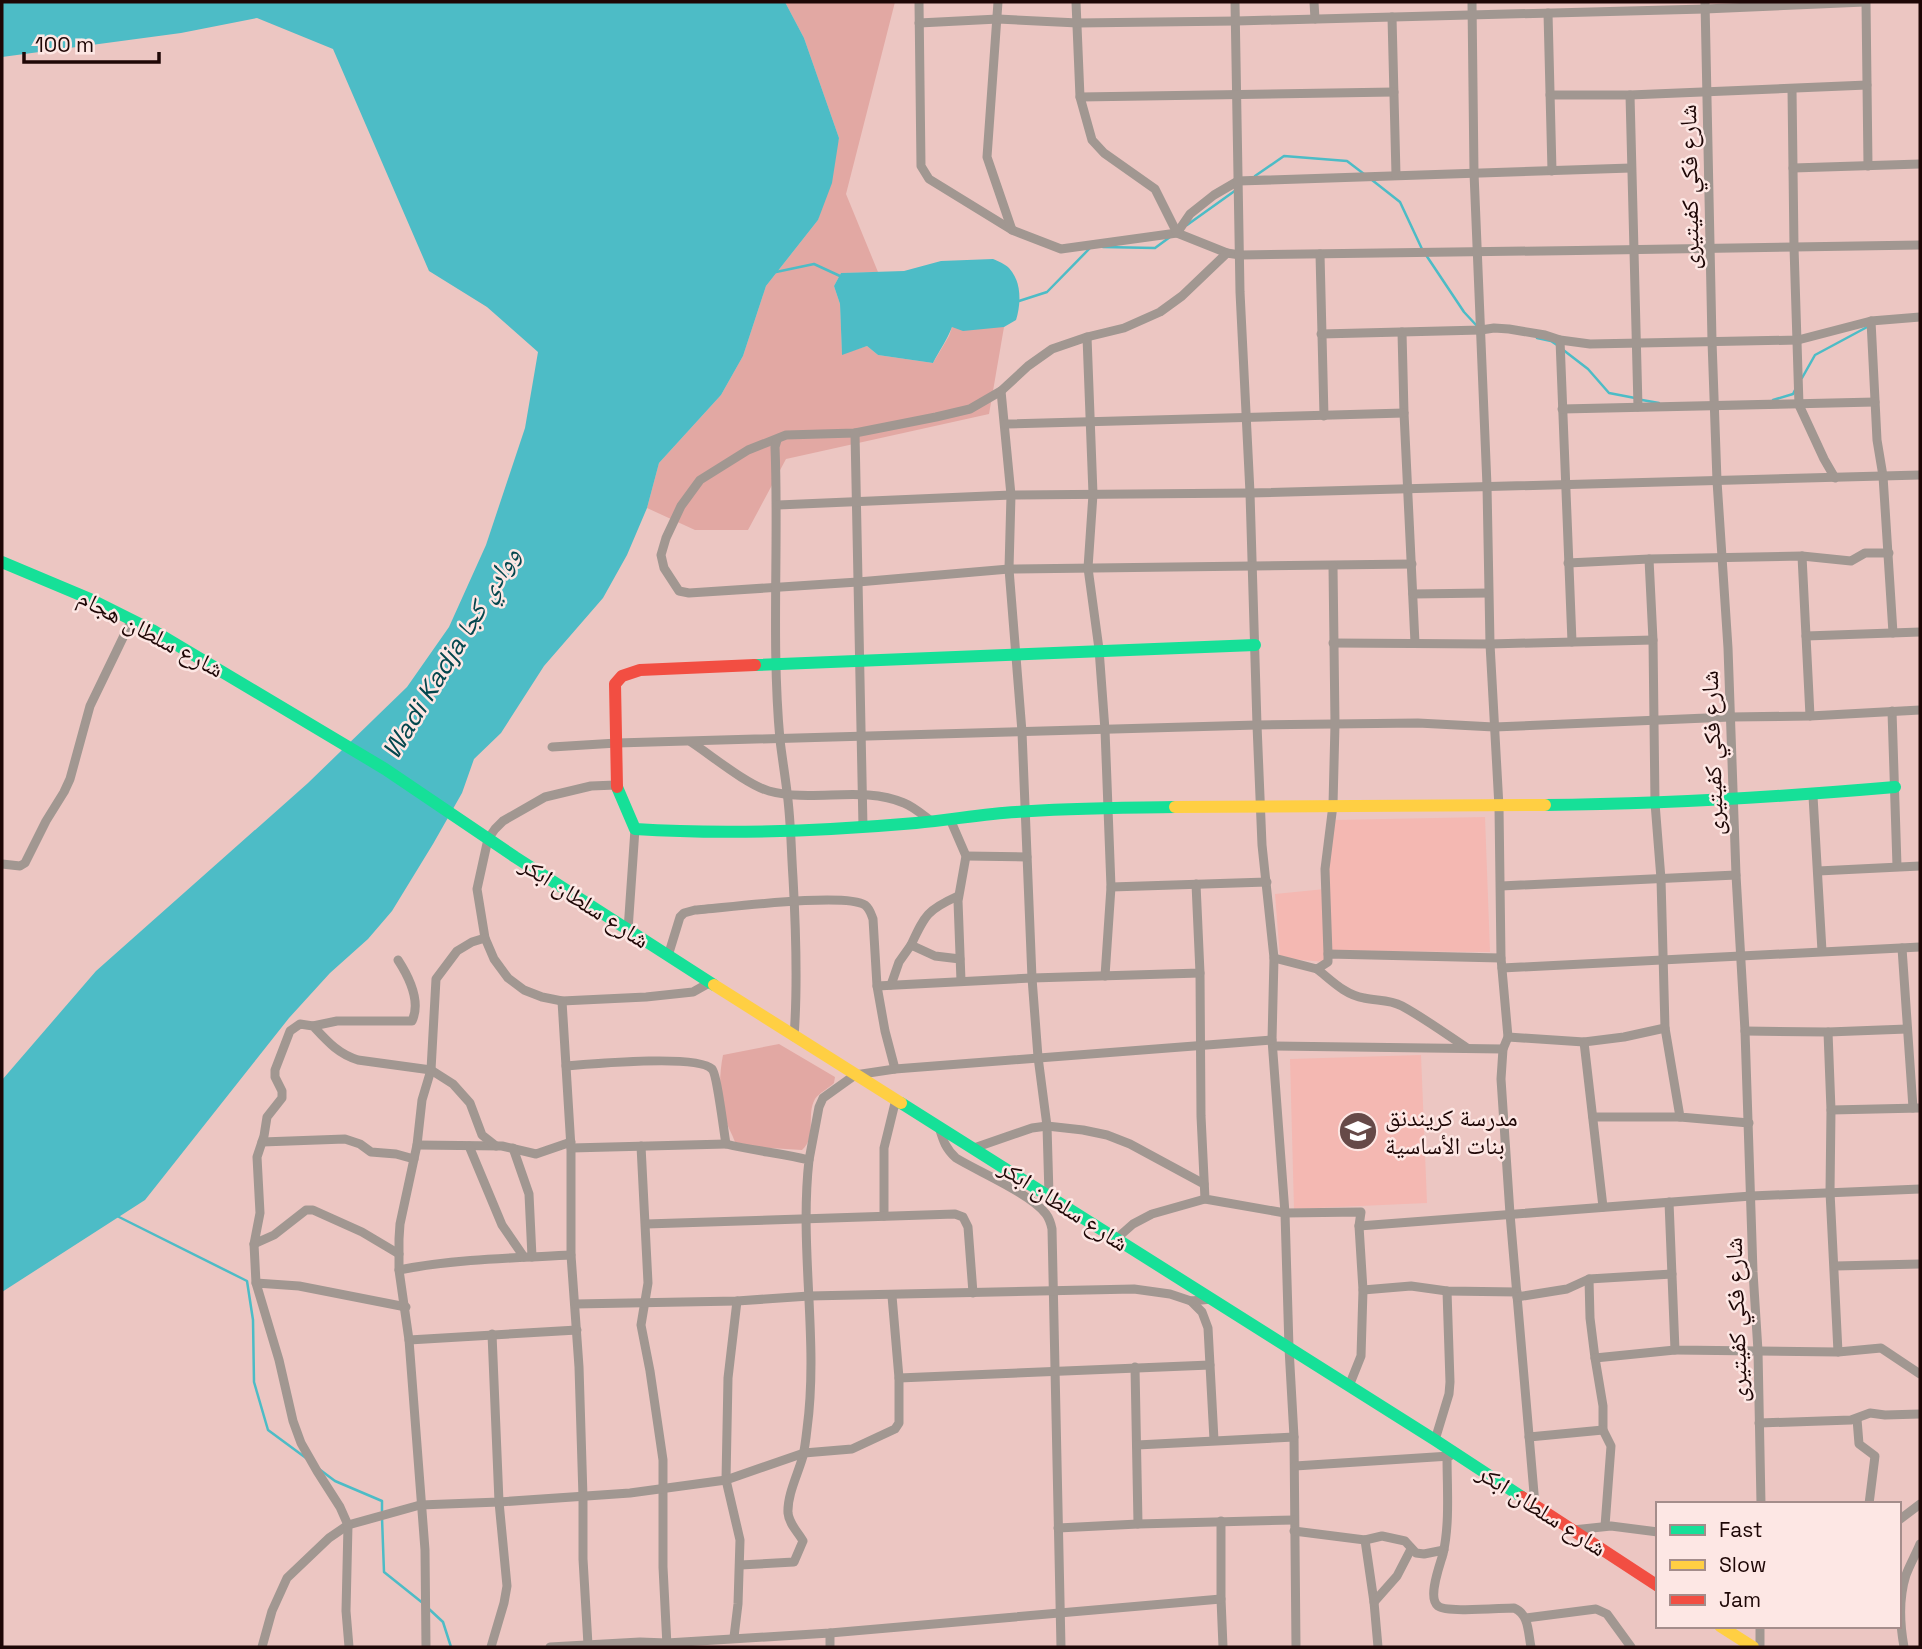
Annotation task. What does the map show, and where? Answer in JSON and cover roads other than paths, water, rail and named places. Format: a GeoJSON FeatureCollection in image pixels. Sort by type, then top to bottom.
{"type":"FeatureCollection","features":[{"type":"Feature","properties":{"kind":"main road","name":"شارع سلطان هجام"},"geometry":{"type":"LineString","coordinates":[[2,562],[90,599],[200,657],[407,783],[469,825]]}},
{"type":"Feature","properties":{"kind":"main road"},"geometry":{"type":"LineString","coordinates":[[1255,645],[1099,649],[640,670],[625,673],[615,684],[616,785],[635,829],[676,831],[863,827],[1026,811],[1108,808],[1333,805],[1499,807],[1655,803],[1813,796],[1895,787]]}},
{"type":"Feature","properties":{"kind":"main road","name":"شارع سلطان ابكر"},"geometry":{"type":"LineString","coordinates":[[469,825],[709,983],[1435,1440],[1452,1456],[1656,1585]]}},
{"type":"Feature","properties":{"kind":"main road"},"geometry":{"type":"LineString","coordinates":[[1723,1628],[1753,1647]]}},
{"type":"Feature","properties":{"kind":"street"},"geometry":{"type":"LineString","coordinates":[[919,2],[922,166],[929,179],[1012,230],[1062,248],[1177,233],[1227,253],[1240,255],[1920,245]]}},
{"type":"Feature","properties":{"kind":"street"},"geometry":{"type":"LineString","coordinates":[[999,2],[987,158],[1012,230]]}},
{"type":"Feature","properties":{"kind":"street"},"geometry":{"type":"LineString","coordinates":[[1076,2],[1080,97],[1092,140],[1104,153],[1155,189],[1177,233]]}},
{"type":"Feature","properties":{"kind":"street"},"geometry":{"type":"LineString","coordinates":[[1235,2],[1240,255],[1257,725],[1262,845],[1274,958],[1273,1043],[1285,1213],[1294,1437],[1296,1647]]}},
{"type":"Feature","properties":{"kind":"street"},"geometry":{"type":"LineString","coordinates":[[1314,2],[1315,19]]}},
{"type":"Feature","properties":{"kind":"street"},"geometry":{"type":"LineString","coordinates":[[1472,2],[1476,253],[1487,486],[1490,644],[1499,807],[1502,963],[1508,1037],[1503,1049],[1501,1079],[1535,1507]]}},
{"type":"Feature","properties":{"kind":"street"},"geometry":{"type":"LineString","coordinates":[[919,23],[998,19],[1078,23],[1236,21],[1548,13],[1633,6],[1865,2],[1868,166]]}},
{"type":"Feature","properties":{"kind":"street","name":"شارع فكي كفيتيرى"},"geometry":{"type":"LineString","coordinates":[[1705,5],[1714,405],[1749,1123],[1761,1502]]}},
{"type":"Feature","properties":{"kind":"street"},"geometry":{"type":"LineString","coordinates":[[1548,13],[1552,171]]}},
{"type":"Feature","properties":{"kind":"street"},"geometry":{"type":"LineString","coordinates":[[1392,17],[1396,175]]}},
{"type":"Feature","properties":{"kind":"street"},"geometry":{"type":"LineString","coordinates":[[1550,95],[1630,95],[1867,85]]}},
{"type":"Feature","properties":{"kind":"street"},"geometry":{"type":"LineString","coordinates":[[1792,89],[1800,405],[1835,478]]}},
{"type":"Feature","properties":{"kind":"street"},"geometry":{"type":"LineString","coordinates":[[1080,97],[1394,92]]}},
{"type":"Feature","properties":{"kind":"street"},"geometry":{"type":"LineString","coordinates":[[1630,95],[1638,407]]}},
{"type":"Feature","properties":{"kind":"street"},"geometry":{"type":"LineString","coordinates":[[1793,167],[1920,164]]}},
{"type":"Feature","properties":{"kind":"street"},"geometry":{"type":"LineString","coordinates":[[1177,233],[1190,214],[1238,181],[1631,168]]}},
{"type":"Feature","properties":{"kind":"street"},"geometry":{"type":"LineString","coordinates":[[1227,253],[1182,296],[1160,312],[1124,328],[1052,349],[1028,366],[1001,391],[970,409],[855,433],[786,436],[748,450],[700,480],[681,506],[661,555],[664,569],[679,590],[689,593],[1009,569],[1412,564]]}},
{"type":"Feature","properties":{"kind":"street"},"geometry":{"type":"LineString","coordinates":[[1320,254],[1324,416]]}},
{"type":"Feature","properties":{"kind":"street"},"geometry":{"type":"LineString","coordinates":[[1321,334],[1494,328],[1590,344],[1798,340],[1871,321],[1920,317]]}},
{"type":"Feature","properties":{"kind":"street"},"geometry":{"type":"LineString","coordinates":[[1871,321],[1877,440],[1883,476],[1889,553],[1892,633]]}},
{"type":"Feature","properties":{"kind":"street"},"geometry":{"type":"LineString","coordinates":[[1402,332],[1415,643]]}},
{"type":"Feature","properties":{"kind":"street"},"geometry":{"type":"LineString","coordinates":[[1087,337],[1093,494],[1088,568],[1099,649],[1105,730],[1111,887],[1105,976]]}},
{"type":"Feature","properties":{"kind":"street"},"geometry":{"type":"LineString","coordinates":[[1560,340],[1572,642]]}},
{"type":"Feature","properties":{"kind":"street"},"geometry":{"type":"LineString","coordinates":[[1001,391],[1011,495],[1009,569],[1022,732],[1032,978],[1047,1126],[1049,1196]]}},
{"type":"Feature","properties":{"kind":"street"},"geometry":{"type":"LineString","coordinates":[[1562,409],[1875,402]]}},
{"type":"Feature","properties":{"kind":"street"},"geometry":{"type":"LineString","coordinates":[[1005,424],[1404,413]]}},
{"type":"Feature","properties":{"kind":"street"},"geometry":{"type":"LineString","coordinates":[[855,433],[863,827]]}},
{"type":"Feature","properties":{"kind":"street"},"geometry":{"type":"LineString","coordinates":[[777,440],[777,665],[780,739],[788,795],[794,901],[797,985],[794,1037]]}},
{"type":"Feature","properties":{"kind":"street"},"geometry":{"type":"LineString","coordinates":[[778,505],[1011,495],[1250,493],[1920,475]]}},
{"type":"Feature","properties":{"kind":"street"},"geometry":{"type":"LineString","coordinates":[[1568,563],[1802,556],[1851,561],[1865,553],[1889,553]]}},
{"type":"Feature","properties":{"kind":"street"},"geometry":{"type":"LineString","coordinates":[[1802,556],[1810,716]]}},
{"type":"Feature","properties":{"kind":"street"},"geometry":{"type":"LineString","coordinates":[[1649,559],[1655,803],[1661,879],[1665,1028],[1680,1116]]}},
{"type":"Feature","properties":{"kind":"street"},"geometry":{"type":"LineString","coordinates":[[1317,969],[1328,962],[1325,869],[1333,805],[1333,566]]}},
{"type":"Feature","properties":{"kind":"street"},"geometry":{"type":"LineString","coordinates":[[1413,594],[1488,593]]}},
{"type":"Feature","properties":{"kind":"street"},"geometry":{"type":"LineString","coordinates":[[2,864],[20,866],[25,863],[64,792],[90,706],[132,620]]}},
{"type":"Feature","properties":{"kind":"street"},"geometry":{"type":"LineString","coordinates":[[1806,636],[1920,632]]}},
{"type":"Feature","properties":{"kind":"street"},"geometry":{"type":"LineString","coordinates":[[1333,643],[1490,644],[1653,640]]}},
{"type":"Feature","properties":{"kind":"street"},"geometry":{"type":"LineString","coordinates":[[552,747],[861,735],[1257,725],[1418,723],[1494,727],[1920,710]]}},
{"type":"Feature","properties":{"kind":"street"},"geometry":{"type":"LineString","coordinates":[[1892,711],[1897,866]]}},
{"type":"Feature","properties":{"kind":"street"},"geometry":{"type":"LineString","coordinates":[[691,741],[755,786],[771,792],[788,795],[883,797],[911,806],[931,821]]}},
{"type":"Feature","properties":{"kind":"street"},"geometry":{"type":"LineString","coordinates":[[616,785],[591,786],[545,797],[503,821],[488,839],[477,889],[485,938],[494,959],[508,978],[524,990],[542,998],[562,1001],[693,992],[709,983]]}},
{"type":"Feature","properties":{"kind":"street"},"geometry":{"type":"LineString","coordinates":[[1813,796],[1822,951]]}},
{"type":"Feature","properties":{"kind":"street"},"geometry":{"type":"LineString","coordinates":[[950,819],[966,856],[958,896],[961,981]]}},
{"type":"Feature","properties":{"kind":"street"},"geometry":{"type":"LineString","coordinates":[[628,930],[635,829]]}},
{"type":"Feature","properties":{"kind":"street"},"geometry":{"type":"LineString","coordinates":[[966,856],[1027,856]]}},
{"type":"Feature","properties":{"kind":"street"},"geometry":{"type":"LineString","coordinates":[[1818,871],[1920,866]]}},
{"type":"Feature","properties":{"kind":"street"},"geometry":{"type":"LineString","coordinates":[[1501,886],[1736,875]]}},
{"type":"Feature","properties":{"kind":"street"},"geometry":{"type":"LineString","coordinates":[[1111,887],[1267,883]]}},
{"type":"Feature","properties":{"kind":"street"},"geometry":{"type":"LineString","coordinates":[[1196,884],[1205,1199]]}},
{"type":"Feature","properties":{"kind":"street"},"geometry":{"type":"LineString","coordinates":[[891,985],[899,962],[911,946],[925,917],[940,904],[958,896]]}},
{"type":"Feature","properties":{"kind":"street"},"geometry":{"type":"LineString","coordinates":[[668,956],[680,917],[695,910],[794,901],[863,904],[869,909],[873,919],[877,986],[895,1069]]}},
{"type":"Feature","properties":{"kind":"street"},"geometry":{"type":"LineString","coordinates":[[426,1647],[425,1550],[406,1307],[399,1270],[400,1224],[414,1158],[422,1101],[431,1070],[436,979],[457,951],[485,938]]}},
{"type":"Feature","properties":{"kind":"street"},"geometry":{"type":"LineString","coordinates":[[911,946],[935,956],[960,959]]}},
{"type":"Feature","properties":{"kind":"street"},"geometry":{"type":"LineString","coordinates":[[1328,954],[1502,963],[1664,959],[1920,947]]}},
{"type":"Feature","properties":{"kind":"street"},"geometry":{"type":"LineString","coordinates":[[1831,1110],[1917,1108],[1907,1029],[1902,948]]}},
{"type":"Feature","properties":{"kind":"street"},"geometry":{"type":"LineString","coordinates":[[1274,958],[1317,969],[1355,996],[1389,1001],[1401,1006],[1467,1048]]}},
{"type":"Feature","properties":{"kind":"street"},"geometry":{"type":"LineString","coordinates":[[349,1647],[346,1611],[348,1525],[302,1443],[293,1421],[279,1360],[256,1283],[254,1244],[260,1213],[257,1157],[267,1117],[282,1098],[275,1070],[287,1037],[296,1026],[337,1021],[412,1021],[416,1013],[413,994],[405,970],[398,960]]}},
{"type":"Feature","properties":{"kind":"street"},"geometry":{"type":"LineString","coordinates":[[877,986],[1032,978],[1200,974]]}},
{"type":"Feature","properties":{"kind":"street"},"geometry":{"type":"LineString","coordinates":[[562,1001],[571,1145],[571,1255],[577,1330],[588,1645]]}},
{"type":"Feature","properties":{"kind":"street"},"geometry":{"type":"LineString","coordinates":[[313,1026],[329,1044],[348,1057],[431,1070],[453,1084],[470,1103],[482,1135],[496,1146]]}},
{"type":"Feature","properties":{"kind":"street"},"geometry":{"type":"LineString","coordinates":[[1508,1037],[1584,1042],[1665,1028]]}},
{"type":"Feature","properties":{"kind":"street"},"geometry":{"type":"LineString","coordinates":[[1745,1031],[1907,1029]]}},
{"type":"Feature","properties":{"kind":"street"},"geometry":{"type":"LineString","coordinates":[[1828,1032],[1830,1192],[1838,1352]]}},
{"type":"Feature","properties":{"kind":"street"},"geometry":{"type":"LineString","coordinates":[[1584,1042],[1603,1207]]}},
{"type":"Feature","properties":{"kind":"street"},"geometry":{"type":"LineString","coordinates":[[740,1565],[794,1562],[803,1541],[791,1524],[788,1514],[804,1453],[811,1400],[806,1219],[809,1160],[821,1102],[834,1089],[855,1075],[895,1069],[1200,1045],[1273,1043],[1503,1049]]}},
{"type":"Feature","properties":{"kind":"street"},"geometry":{"type":"LineString","coordinates":[[566,1066],[682,1061],[706,1065],[716,1075],[726,1144]]}},
{"type":"Feature","properties":{"kind":"street"},"geometry":{"type":"LineString","coordinates":[[884,1216],[884,1148],[896,1099]]}},
{"type":"Feature","properties":{"kind":"street"},"geometry":{"type":"LineString","coordinates":[[1593,1117],[1680,1116],[1749,1123]]}},
{"type":"Feature","properties":{"kind":"street"},"geometry":{"type":"LineString","coordinates":[[939,1126],[944,1145],[956,1158],[1024,1196],[1047,1215],[1052,1229],[1061,1647]]}},
{"type":"Feature","properties":{"kind":"street"},"geometry":{"type":"LineString","coordinates":[[974,1148],[1032,1128],[1047,1126],[1107,1135],[1130,1144],[1205,1184]]}},
{"type":"Feature","properties":{"kind":"street"},"geometry":{"type":"LineString","coordinates":[[262,1142],[345,1139],[360,1144],[371,1152],[414,1158]]}},
{"type":"Feature","properties":{"kind":"street"},"geometry":{"type":"LineString","coordinates":[[416,1144],[496,1146],[536,1154],[571,1145],[726,1144],[809,1160]]}},
{"type":"Feature","properties":{"kind":"street"},"geometry":{"type":"LineString","coordinates":[[468,1146],[502,1225],[528,1257]]}},
{"type":"Feature","properties":{"kind":"street"},"geometry":{"type":"LineString","coordinates":[[641,1146],[648,1283],[641,1325],[663,1460],[663,1567],[667,1645]]}},
{"type":"Feature","properties":{"kind":"street"},"geometry":{"type":"LineString","coordinates":[[513,1148],[529,1194],[528,1257]]}},
{"type":"Feature","properties":{"kind":"street"},"geometry":{"type":"LineString","coordinates":[[1359,1226],[1751,1196],[1920,1189]]}},
{"type":"Feature","properties":{"kind":"street"},"geometry":{"type":"LineString","coordinates":[[1116,1239],[1133,1224],[1152,1214],[1205,1199],[1285,1213],[1362,1212],[1359,1226],[1363,1290],[1361,1356],[1349,1386]]}},
{"type":"Feature","properties":{"kind":"street"},"geometry":{"type":"LineString","coordinates":[[1669,1202],[1675,1350]]}},
{"type":"Feature","properties":{"kind":"street"},"geometry":{"type":"LineString","coordinates":[[254,1244],[274,1235],[306,1210],[313,1210],[362,1232],[398,1254]]}},
{"type":"Feature","properties":{"kind":"street"},"geometry":{"type":"LineString","coordinates":[[646,1224],[955,1214],[963,1217],[968,1227],[973,1293]]}},
{"type":"Feature","properties":{"kind":"street"},"geometry":{"type":"LineString","coordinates":[[399,1270],[427,1264],[571,1255]]}},
{"type":"Feature","properties":{"kind":"street"},"geometry":{"type":"LineString","coordinates":[[1835,1266],[1920,1264]]}},
{"type":"Feature","properties":{"kind":"street"},"geometry":{"type":"LineString","coordinates":[[1363,1290],[1411,1286],[1517,1295],[1567,1289],[1589,1279],[1672,1274]]}},
{"type":"Feature","properties":{"kind":"street"},"geometry":{"type":"LineString","coordinates":[[1589,1279],[1590,1318],[1603,1406],[1603,1430],[1611,1451],[1605,1527]]}},
{"type":"Feature","properties":{"kind":"street"},"geometry":{"type":"LineString","coordinates":[[256,1283],[299,1286],[406,1307]]}},
{"type":"Feature","properties":{"kind":"street"},"geometry":{"type":"LineString","coordinates":[[575,1304],[1134,1289],[1170,1294],[1191,1301],[1213,1299]]}},
{"type":"Feature","properties":{"kind":"street"},"geometry":{"type":"LineString","coordinates":[[1435,1440],[1450,1382],[1447,1291]]}},
{"type":"Feature","properties":{"kind":"street"},"geometry":{"type":"LineString","coordinates":[[262,1647],[272,1611],[287,1578],[329,1538],[348,1525],[420,1505],[583,1497],[664,1490],[726,1480],[804,1453],[852,1449],[895,1429],[899,1423],[899,1378],[891,1296]]}},
{"type":"Feature","properties":{"kind":"street"},"geometry":{"type":"LineString","coordinates":[[734,1637],[740,1540],[726,1480],[728,1378],[737,1301]]}},
{"type":"Feature","properties":{"kind":"street"},"geometry":{"type":"LineString","coordinates":[[1191,1301],[1202,1312],[1207,1323],[1214,1440]]}},
{"type":"Feature","properties":{"kind":"street"},"geometry":{"type":"LineString","coordinates":[[409,1340],[577,1330]]}},
{"type":"Feature","properties":{"kind":"street"},"geometry":{"type":"LineString","coordinates":[[491,1647],[507,1586],[499,1503],[492,1334]]}},
{"type":"Feature","properties":{"kind":"street"},"geometry":{"type":"LineString","coordinates":[[1595,1358],[1675,1350],[1838,1352],[1881,1348],[1920,1374]]}},
{"type":"Feature","properties":{"kind":"street"},"geometry":{"type":"LineString","coordinates":[[899,1378],[1210,1365]]}},
{"type":"Feature","properties":{"kind":"street"},"geometry":{"type":"LineString","coordinates":[[1135,1367],[1138,1524]]}},
{"type":"Feature","properties":{"kind":"street"},"geometry":{"type":"LineString","coordinates":[[1759,1423],[1857,1419],[1865,1413],[1920,1414]]}},
{"type":"Feature","properties":{"kind":"street"},"geometry":{"type":"LineString","coordinates":[[1857,1419],[1859,1444],[1875,1457],[1869,1502]]}},
{"type":"Feature","properties":{"kind":"street"},"geometry":{"type":"LineString","coordinates":[[1529,1437],[1603,1430]]}},
{"type":"Feature","properties":{"kind":"street"},"geometry":{"type":"LineString","coordinates":[[1137,1445],[1294,1437]]}},
{"type":"Feature","properties":{"kind":"street"},"geometry":{"type":"LineString","coordinates":[[1295,1466],[1452,1456],[1444,1550],[1434,1590],[1435,1602],[1440,1608],[1450,1610],[1514,1608],[1521,1611],[1526,1618],[1531,1647]]}},
{"type":"Feature","properties":{"kind":"street"},"geometry":{"type":"LineString","coordinates":[[1901,1518],[1920,1504]]}},
{"type":"Feature","properties":{"kind":"street"},"geometry":{"type":"LineString","coordinates":[[1058,1528],[1294,1520]]}},
{"type":"Feature","properties":{"kind":"street"},"geometry":{"type":"LineString","coordinates":[[1221,1521],[1223,1647]]}},
{"type":"Feature","properties":{"kind":"street"},"geometry":{"type":"LineString","coordinates":[[1572,1531],[1618,1526],[1656,1532]]}},
{"type":"Feature","properties":{"kind":"street"},"geometry":{"type":"LineString","coordinates":[[1294,1531],[1365,1540],[1382,1536],[1405,1541],[1416,1553],[1444,1550]]}},
{"type":"Feature","properties":{"kind":"street"},"geometry":{"type":"LineString","coordinates":[[1365,1540],[1378,1647]]}},
{"type":"Feature","properties":{"kind":"street"},"geometry":{"type":"LineString","coordinates":[[1901,1615],[1906,1576],[1920,1544]]}},
{"type":"Feature","properties":{"kind":"street"},"geometry":{"type":"LineString","coordinates":[[1374,1602],[1397,1576],[1411,1549]]}},
{"type":"Feature","properties":{"kind":"street"},"geometry":{"type":"LineString","coordinates":[[550,1647],[667,1645],[734,1637],[830,1633],[1221,1599]]}},
{"type":"Feature","properties":{"kind":"street"},"geometry":{"type":"LineString","coordinates":[[1526,1618],[1601,1610],[1607,1614],[1631,1647]]}},
{"type":"Feature","properties":{"kind":"street"},"geometry":{"type":"LineString","coordinates":[[1760,1628],[1760,1647]]}},
{"type":"Feature","properties":{"kind":"street"},"geometry":{"type":"LineString","coordinates":[[1900,1628],[1904,1647]]}},
{"type":"Feature","properties":{"kind":"street"},"geometry":{"type":"LineString","coordinates":[[830,1633],[830,1647]]}},
{"type":"Feature","properties":{"kind":"water","name":"Wadi Kadja ووادي كجا"},"geometry":{"type":"Polygon","coordinates":[[[2,2],[785,2],[804,38],[839,138],[832,183],[818,220],[766,286],[743,356],[721,395],[659,463],[647,508],[627,555],[603,598],[544,666],[501,733],[474,759],[462,793],[392,911],[368,939],[330,973],[289,1018],[145,1200],[2,1292],[2,1080],[96,971],[308,783],[407,687],[449,627],[486,545],[525,428],[538,352],[487,307],[429,271],[333,49],[257,18],[181,33],[2,57],[2,2]]]}},
{"type":"Feature","properties":{"kind":"water"},"geometry":{"type":"Polygon","coordinates":[[[993,259],[1009,268],[1016,280],[1019,307],[1016,320],[1004,327],[963,331],[952,327],[933,363],[878,355],[867,346],[842,355],[840,304],[834,286],[841,273],[904,271],[941,261],[993,259]]]}},
{"type":"Feature","properties":{"kind":"waterway"},"geometry":{"type":"LineString","coordinates":[[1255,176],[1284,156],[1347,161],[1364,174]]}},
{"type":"Feature","properties":{"kind":"waterway"},"geometry":{"type":"LineString","coordinates":[[1372,180],[1400,202],[1422,249]]}},
{"type":"Feature","properties":{"kind":"waterway"},"geometry":{"type":"LineString","coordinates":[[1187,225],[1236,190]]}},
{"type":"Feature","properties":{"kind":"waterway"},"geometry":{"type":"LineString","coordinates":[[1103,247],[1155,248],[1170,237]]}},
{"type":"Feature","properties":{"kind":"waterway"},"geometry":{"type":"LineString","coordinates":[[1019,301],[1047,292],[1090,248]]}},
{"type":"Feature","properties":{"kind":"waterway"},"geometry":{"type":"LineString","coordinates":[[1426,255],[1464,312],[1477,326]]}},
{"type":"Feature","properties":{"kind":"waterway"},"geometry":{"type":"LineString","coordinates":[[776,272],[814,264],[840,276]]}},
{"type":"Feature","properties":{"kind":"waterway"},"geometry":{"type":"LineString","coordinates":[[1802,378],[1815,355],[1869,326]]}},
{"type":"Feature","properties":{"kind":"waterway"},"geometry":{"type":"LineString","coordinates":[[1537,338],[1557,345]]}},
{"type":"Feature","properties":{"kind":"waterway"},"geometry":{"type":"LineString","coordinates":[[1562,349],[1588,369],[1609,393],[1635,398]]}},
{"type":"Feature","properties":{"kind":"waterway"},"geometry":{"type":"LineString","coordinates":[[1773,400],[1793,394],[1795,390]]}},
{"type":"Feature","properties":{"kind":"waterway"},"geometry":{"type":"LineString","coordinates":[[1642,400],[1659,403]]}},
{"type":"Feature","properties":{"kind":"waterway"},"geometry":{"type":"LineString","coordinates":[[117,1216],[247,1281],[253,1320],[254,1382],[268,1430],[306,1458]]}},
{"type":"Feature","properties":{"kind":"waterway"},"geometry":{"type":"LineString","coordinates":[[319,1469],[335,1481],[382,1501],[382,1511]]}},
{"type":"Feature","properties":{"kind":"waterway"},"geometry":{"type":"LineString","coordinates":[[382,1518],[384,1572],[424,1604]]}},
{"type":"Feature","properties":{"kind":"waterway"},"geometry":{"type":"LineString","coordinates":[[429,1609],[443,1622],[451,1647]]}},
{"type":"Feature","properties":{"kind":"place","name":"مدرسة كريندنق بنات الأساسية"},"geometry":{"type":"Point","coordinates":[1358,1131]}}]}
